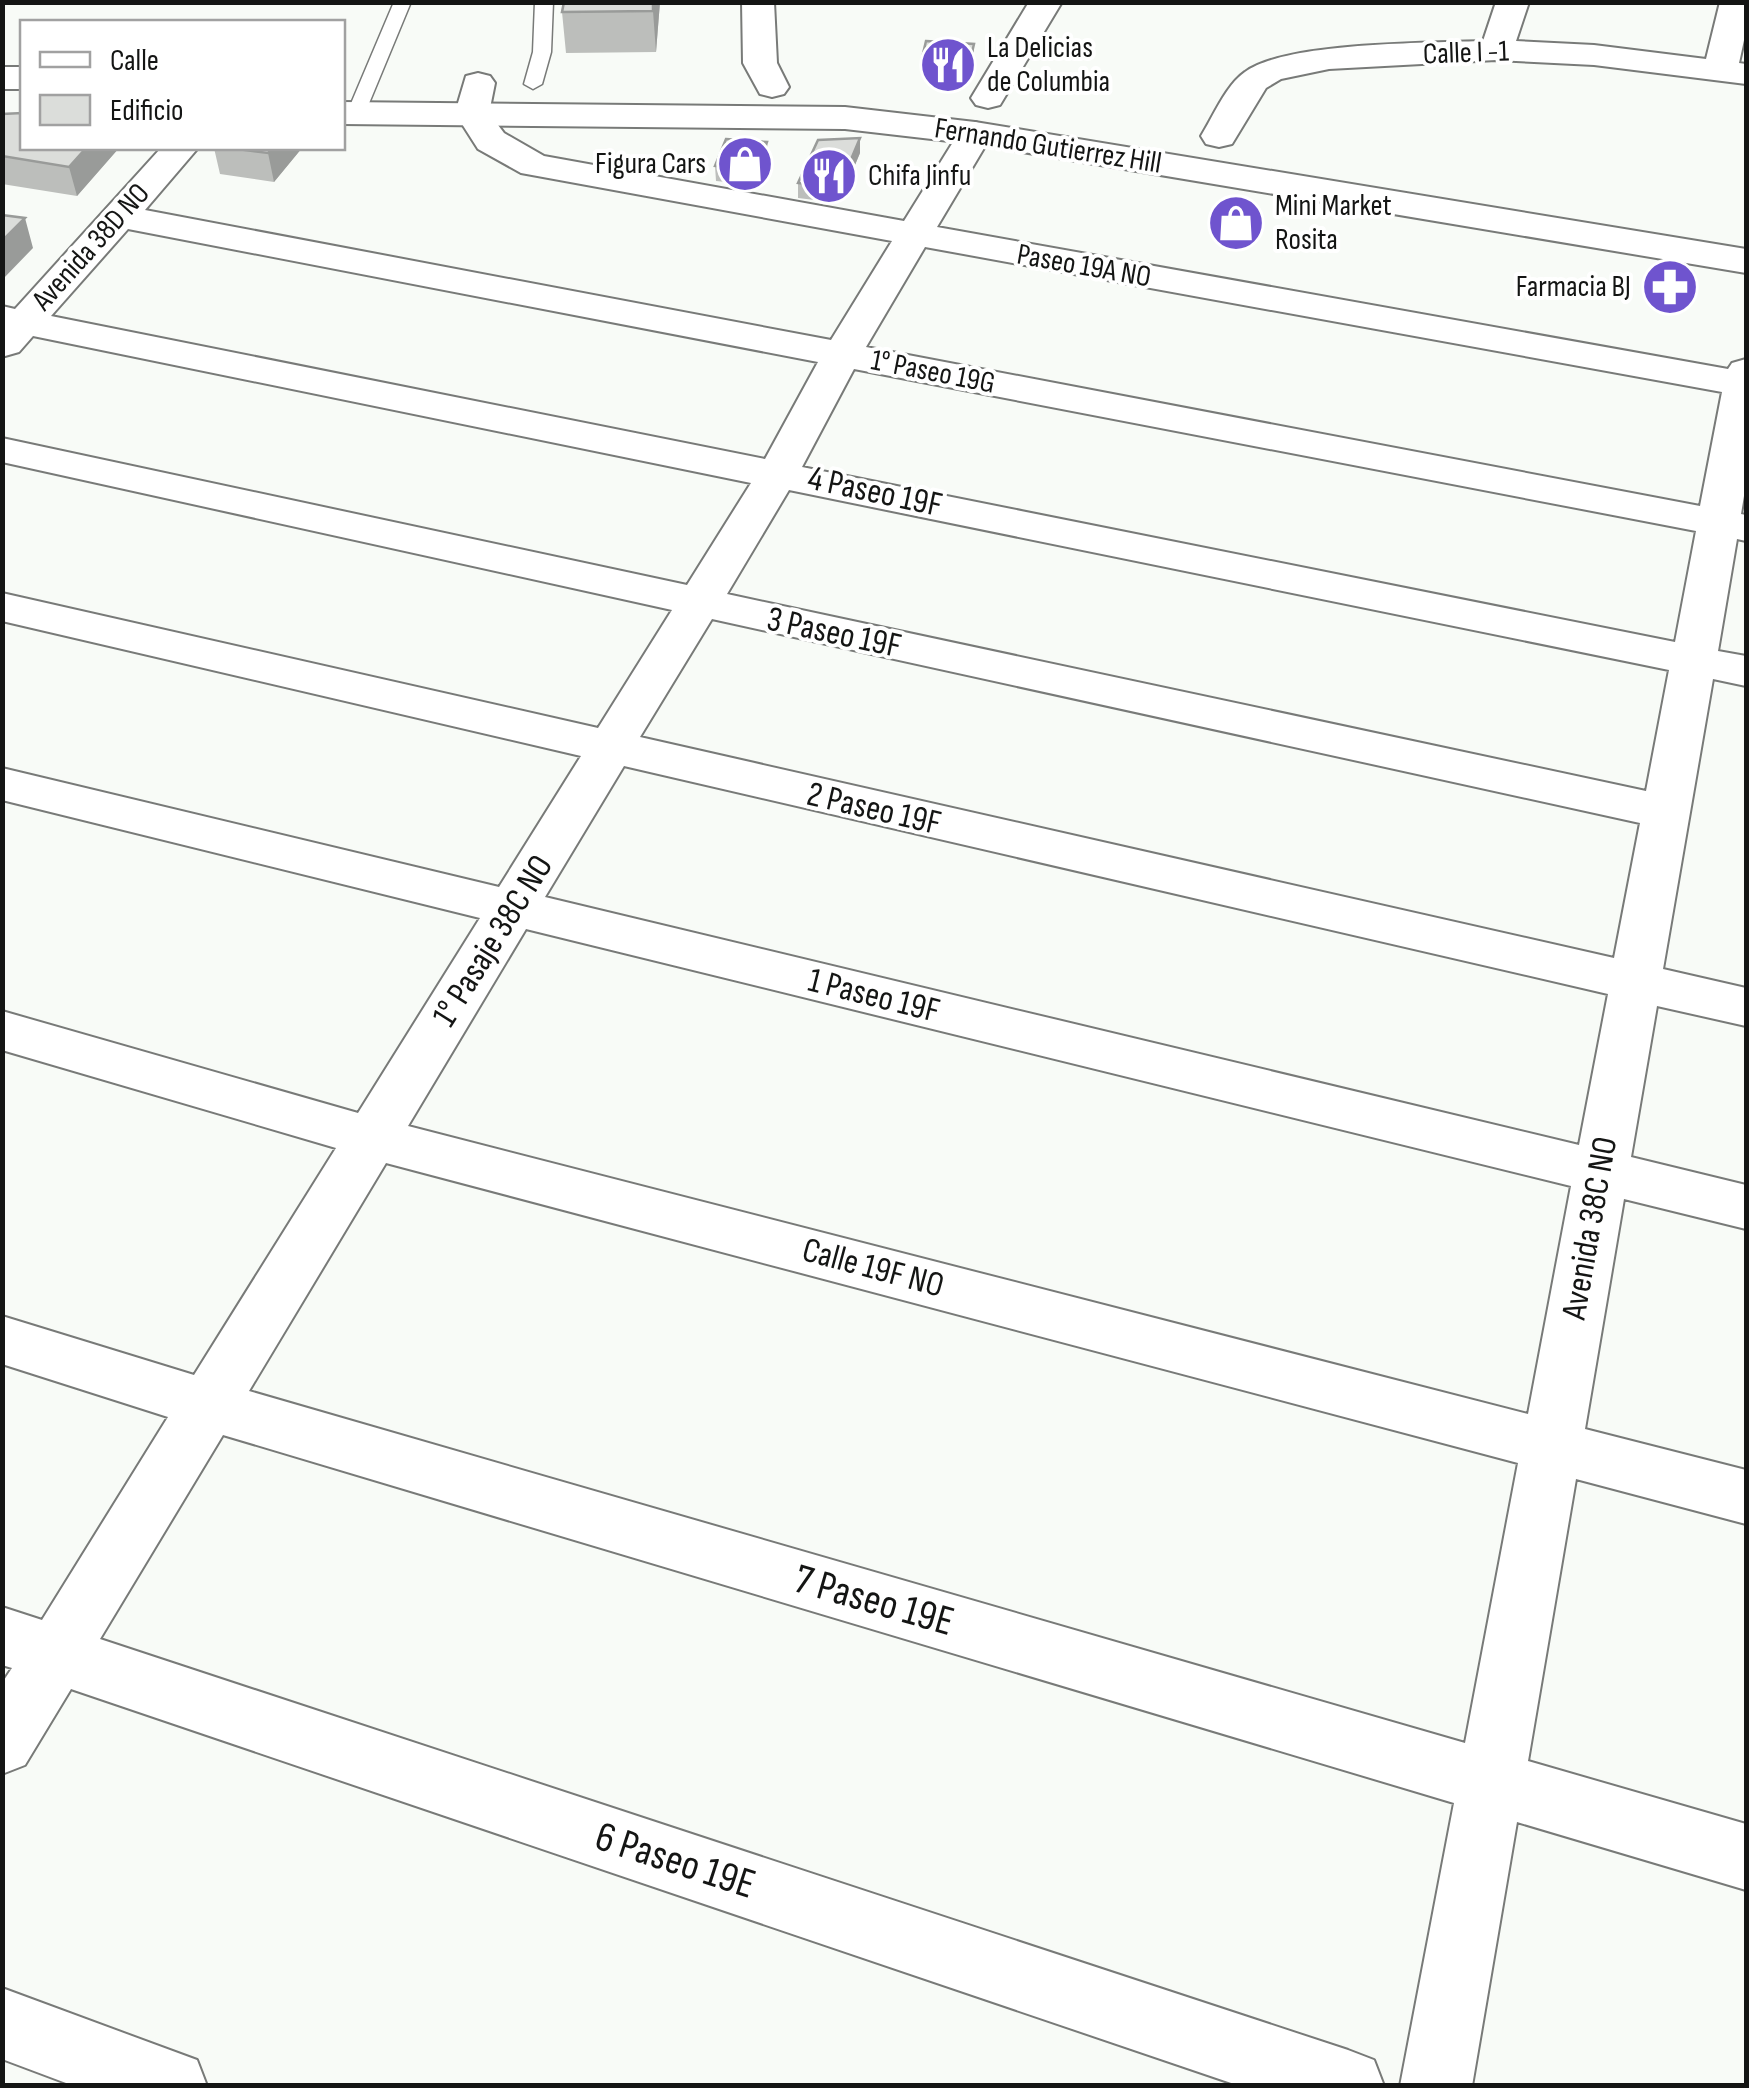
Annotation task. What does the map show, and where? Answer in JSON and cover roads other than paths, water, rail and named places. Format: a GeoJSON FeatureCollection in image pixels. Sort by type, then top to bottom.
{"type":"FeatureCollection","features":[{"type":"Feature","properties":{"kind":"street"},"geometry":{"type":"LineString","coordinates":[[758,2],[760,63],[772,87]]}},
{"type":"Feature","properties":{"kind":"street","name":"1° Pasaje 38C NO"},"geometry":{"type":"LineString","coordinates":[[2,1743],[30,1645],[209,1405],[778,473],[1046,2]]}},
{"type":"Feature","properties":{"kind":"street"},"geometry":{"type":"LineString","coordinates":[[1496,50],[1513,2]]}},
{"type":"Feature","properties":{"kind":"street"},"geometry":{"type":"LineString","coordinates":[[1733,73],[1737,2]]}},
{"type":"Feature","properties":{"kind":"street","name":"Calle I -1"},"geometry":{"type":"LineString","coordinates":[[1219,136],[1253,82],[1270,72],[1329,59],[1496,50],[1594,55],[1733,73]]}},
{"type":"Feature","properties":{"kind":"street","name":"Fernando Gutierrez Hill"},"geometry":{"type":"LineString","coordinates":[[475,98],[533,84],[862,88],[981,116],[1746,261]]}},
{"type":"Feature","properties":{"kind":"street","name":"Fernando Gutierrez Hill"},"geometry":{"type":"LineString","coordinates":[[353,97],[475,98],[845,118],[981,116],[1026,104]]}},
{"type":"Feature","properties":{"kind":"street","name":"Paseo 19A NO"},"geometry":{"type":"LineString","coordinates":[[475,98],[491,140],[510,155],[534,165],[916,236],[1746,380]]}},
{"type":"Feature","properties":{"kind":"street","name":"Fernando Gutierrez Hill"},"geometry":{"type":"LineString","coordinates":[[1180,130],[1258,142]]}},
{"type":"Feature","properties":{"kind":"street","name":"Avenida 38D NO"},"geometry":{"type":"LineString","coordinates":[[10,329],[178,150]]}},
{"type":"Feature","properties":{"kind":"street","name":"1° Paseo 19G"},"geometry":{"type":"LineString","coordinates":[[120,216],[1732,525]]}},
{"type":"Feature","properties":{"kind":"street","name":"4 Paseo 19F"},"geometry":{"type":"LineString","coordinates":[[10,329],[778,473],[1746,671]]}},
{"type":"Feature","properties":{"kind":"street","name":"Avenida 38C NO"},"geometry":{"type":"LineString","coordinates":[[1436,2086],[1693,660],[1732,525],[1746,380]]}},
{"type":"Feature","properties":{"kind":"street","name":"3 Paseo 19F"},"geometry":{"type":"LineString","coordinates":[[2,450],[1665,812]]}},
{"type":"Feature","properties":{"kind":"street","name":"2 Paseo 19F"},"geometry":{"type":"LineString","coordinates":[[2,607],[1746,1008]]}},
{"type":"Feature","properties":{"kind":"street","name":"1 Paseo 19F"},"geometry":{"type":"LineString","coordinates":[[2,784],[1746,1207]]}},
{"type":"Feature","properties":{"kind":"street","name":"Calle 19F NO"},"geometry":{"type":"LineString","coordinates":[[2,1030],[372,1138],[1746,1498]]}},
{"type":"Feature","properties":{"kind":"street","name":"7 Paseo 19E"},"geometry":{"type":"LineString","coordinates":[[2,1340],[209,1405],[1746,1857]]}},
{"type":"Feature","properties":{"kind":"street","name":"6 Paseo 19E"},"geometry":{"type":"LineString","coordinates":[[30,1645],[1348,2086]]}},
{"type":"Feature","properties":{"kind":"street"},"geometry":{"type":"LineString","coordinates":[[2,2023],[171,2086]]}},
{"type":"Feature","properties":{"kind":"lane"},"geometry":{"type":"LineString","coordinates":[[353,97],[403,2]]}},
{"type":"Feature","properties":{"kind":"lane"},"geometry":{"type":"LineString","coordinates":[[533,84],[542,52],[544,2]]}},
{"type":"Feature","properties":{"kind":"place","name":"La Delicias de Columbia"},"geometry":{"type":"Point","coordinates":[948,65]}},
{"type":"Feature","properties":{"kind":"place","name":"Figura Cars"},"geometry":{"type":"Point","coordinates":[745,164]}},
{"type":"Feature","properties":{"kind":"place","name":"Chifa Jinfu"},"geometry":{"type":"Point","coordinates":[829,176]}},
{"type":"Feature","properties":{"kind":"place","name":"Mini Market Rosita"},"geometry":{"type":"Point","coordinates":[1236,223]}},
{"type":"Feature","properties":{"kind":"place","name":"Farmacia BJ"},"geometry":{"type":"Point","coordinates":[1670,287]}}]}
